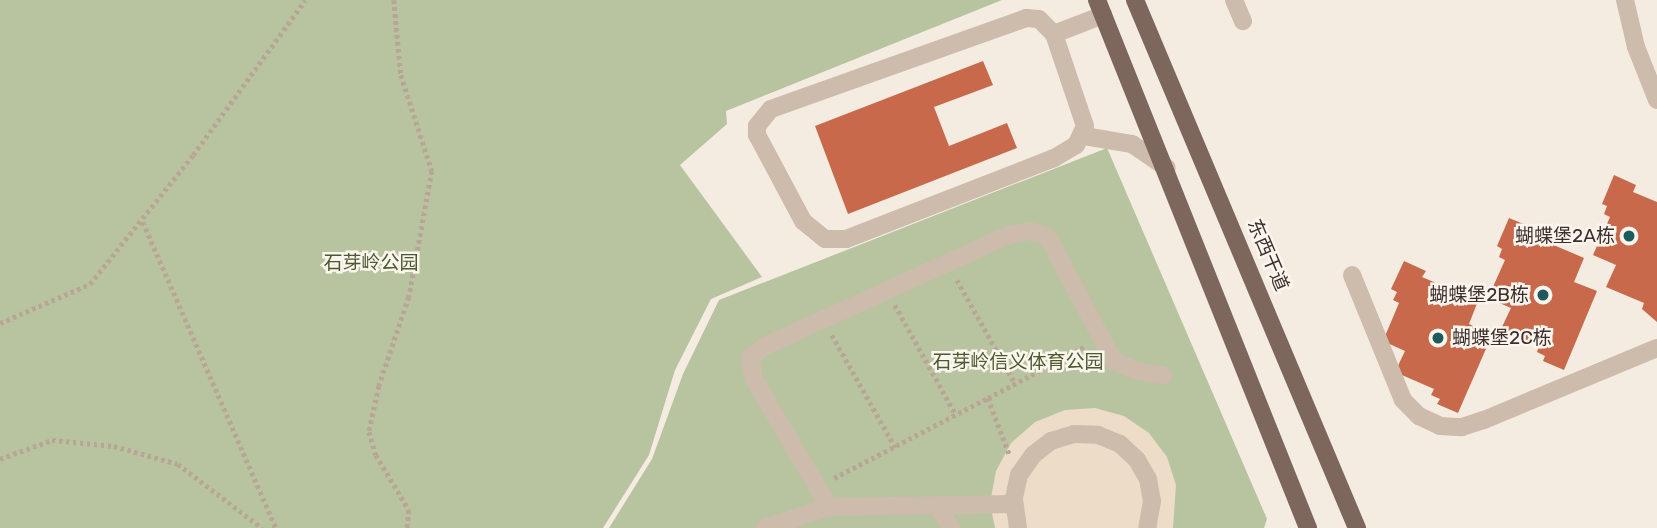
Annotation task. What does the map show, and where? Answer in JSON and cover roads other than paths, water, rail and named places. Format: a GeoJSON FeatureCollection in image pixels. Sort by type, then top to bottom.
{"type":"FeatureCollection","features":[{"type":"Feature","properties":{"kind":"main road","name":"东西干道"},"geometry":{"type":"LineString","coordinates":[[1135,0],[1357,528]]}},
{"type":"Feature","properties":{"kind":"main road"},"geometry":{"type":"LineString","coordinates":[[1100,8],[1167,168],[1308,528]]}},
{"type":"Feature","properties":{"kind":"street"},"geometry":{"type":"LineString","coordinates":[[1234,0],[1243,21]]}},
{"type":"Feature","properties":{"kind":"street"},"geometry":{"type":"LineString","coordinates":[[1625,0],[1636,47],[1657,100]]}},
{"type":"Feature","properties":{"kind":"street"},"geometry":{"type":"LineString","coordinates":[[1054,34],[1100,8]]}},
{"type":"Feature","properties":{"kind":"street"},"geometry":{"type":"LineString","coordinates":[[1026,18],[1039,19],[1054,34],[1085,126],[1084,136],[1054,159],[836,240],[825,239],[803,221],[758,135],[757,126],[771,109],[1026,18]]}},
{"type":"Feature","properties":{"kind":"street"},"geometry":{"type":"LineString","coordinates":[[1084,136],[1132,144],[1167,168]]}},
{"type":"Feature","properties":{"kind":"street"},"geometry":{"type":"LineString","coordinates":[[829,507],[749,364],[755,352],[1021,231],[1048,237],[1101,337],[1121,365],[1164,376]]}},
{"type":"Feature","properties":{"kind":"street"},"geometry":{"type":"LineString","coordinates":[[1352,275],[1403,400],[1419,416],[1440,426],[1462,427],[1484,420],[1657,348]]}},
{"type":"Feature","properties":{"kind":"street"},"geometry":{"type":"LineString","coordinates":[[1018,528],[1014,504],[1026,465],[1051,441],[1074,434],[1098,435],[1120,444],[1137,460],[1148,479],[1152,501],[1147,528]]}},
{"type":"Feature","properties":{"kind":"street"},"geometry":{"type":"LineString","coordinates":[[765,528],[829,507],[1014,504]]}},
{"type":"Feature","properties":{"kind":"street"},"geometry":{"type":"LineString","coordinates":[[938,506],[952,528]]}},
{"type":"Feature","properties":{"kind":"place","name":"蝴蝶堡2A栋"},"geometry":{"type":"Point","coordinates":[1629,236]}},
{"type":"Feature","properties":{"kind":"place","name":"蝴蝶堡2B栋"},"geometry":{"type":"Point","coordinates":[1543,295]}},
{"type":"Feature","properties":{"kind":"place","name":"蝴蝶堡2C栋"},"geometry":{"type":"Point","coordinates":[1438,338]}},
{"type":"Feature","properties":{"kind":"park label","name":"石芽岭公园"},"geometry":{"type":"Point","coordinates":[371,263]}},
{"type":"Feature","properties":{"kind":"park label","name":"石芽岭信义体育公园"},"geometry":{"type":"Point","coordinates":[1018,362]}}]}
